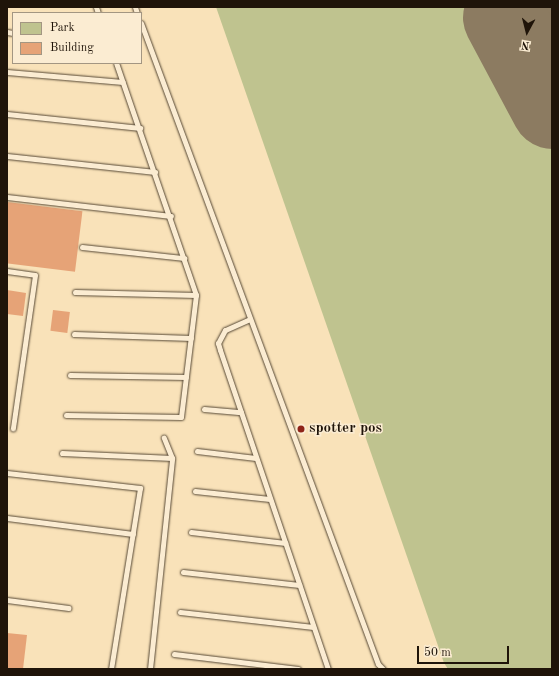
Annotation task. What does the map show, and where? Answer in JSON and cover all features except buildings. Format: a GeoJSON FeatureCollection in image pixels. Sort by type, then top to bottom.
{"type":"FeatureCollection","features":[{"type":"Feature","properties":{"kind":"lane"},"geometry":{"type":"LineString","coordinates":[[142,26],[378,664],[383,669]]}},
{"type":"Feature","properties":{"kind":"lane"},"geometry":{"type":"LineString","coordinates":[[66,415],[181,417],[196,295],[171,216],[116,64]]}},
{"type":"Feature","properties":{"kind":"lane"},"geometry":{"type":"LineString","coordinates":[[7,72],[123,82]]}},
{"type":"Feature","properties":{"kind":"lane"},"geometry":{"type":"LineString","coordinates":[[7,114],[140,128]]}},
{"type":"Feature","properties":{"kind":"lane"},"geometry":{"type":"LineString","coordinates":[[7,156],[155,172]]}},
{"type":"Feature","properties":{"kind":"lane"},"geometry":{"type":"LineString","coordinates":[[7,197],[171,216]]}},
{"type":"Feature","properties":{"kind":"lane"},"geometry":{"type":"LineString","coordinates":[[82,247],[184,258]]}},
{"type":"Feature","properties":{"kind":"lane"},"geometry":{"type":"LineString","coordinates":[[7,271],[35,275],[13,428]]}},
{"type":"Feature","properties":{"kind":"lane"},"geometry":{"type":"LineString","coordinates":[[76,292],[196,295]]}},
{"type":"Feature","properties":{"kind":"lane"},"geometry":{"type":"LineString","coordinates":[[250,319],[225,330],[218,343],[328,669]]}},
{"type":"Feature","properties":{"kind":"lane"},"geometry":{"type":"LineString","coordinates":[[74,334],[191,338]]}},
{"type":"Feature","properties":{"kind":"lane"},"geometry":{"type":"LineString","coordinates":[[70,374],[186,377]]}},
{"type":"Feature","properties":{"kind":"lane"},"geometry":{"type":"LineString","coordinates":[[204,409],[241,412]]}},
{"type":"Feature","properties":{"kind":"lane"},"geometry":{"type":"LineString","coordinates":[[150,669],[172,458],[164,438]]}},
{"type":"Feature","properties":{"kind":"lane"},"geometry":{"type":"LineString","coordinates":[[197,452],[256,458]]}},
{"type":"Feature","properties":{"kind":"lane"},"geometry":{"type":"LineString","coordinates":[[62,453],[172,458]]}},
{"type":"Feature","properties":{"kind":"lane"},"geometry":{"type":"LineString","coordinates":[[7,473],[140,488],[111,669]]}},
{"type":"Feature","properties":{"kind":"lane"},"geometry":{"type":"LineString","coordinates":[[195,491],[270,499]]}},
{"type":"Feature","properties":{"kind":"lane"},"geometry":{"type":"LineString","coordinates":[[7,518],[133,534]]}},
{"type":"Feature","properties":{"kind":"lane"},"geometry":{"type":"LineString","coordinates":[[191,532],[285,543]]}},
{"type":"Feature","properties":{"kind":"lane"},"geometry":{"type":"LineString","coordinates":[[183,572],[299,585]]}},
{"type":"Feature","properties":{"kind":"lane"},"geometry":{"type":"LineString","coordinates":[[7,600],[68,608]]}},
{"type":"Feature","properties":{"kind":"lane"},"geometry":{"type":"LineString","coordinates":[[180,612],[313,627]]}},
{"type":"Feature","properties":{"kind":"lane"},"geometry":{"type":"LineString","coordinates":[[174,654],[298,669]]}},
{"type":"Feature","properties":{"kind":"green space"},"geometry":{"type":"Polygon","coordinates":[[[216,7],[552,7],[552,669],[448,669],[444,663],[216,7]]]}},
{"type":"Feature","properties":{"kind":"taxiway"},"geometry":{"type":"LineString","coordinates":[[531,68],[526,49],[529,33],[552,12]]}},
{"type":"Feature","properties":{"kind":"runway"},"geometry":{"type":"LineString","coordinates":[[504,17],[552,107]]}},
{"type":"Feature","properties":{"kind":"place","name":"spotter pos"},"geometry":{"type":"Point","coordinates":[301,429]}}]}
